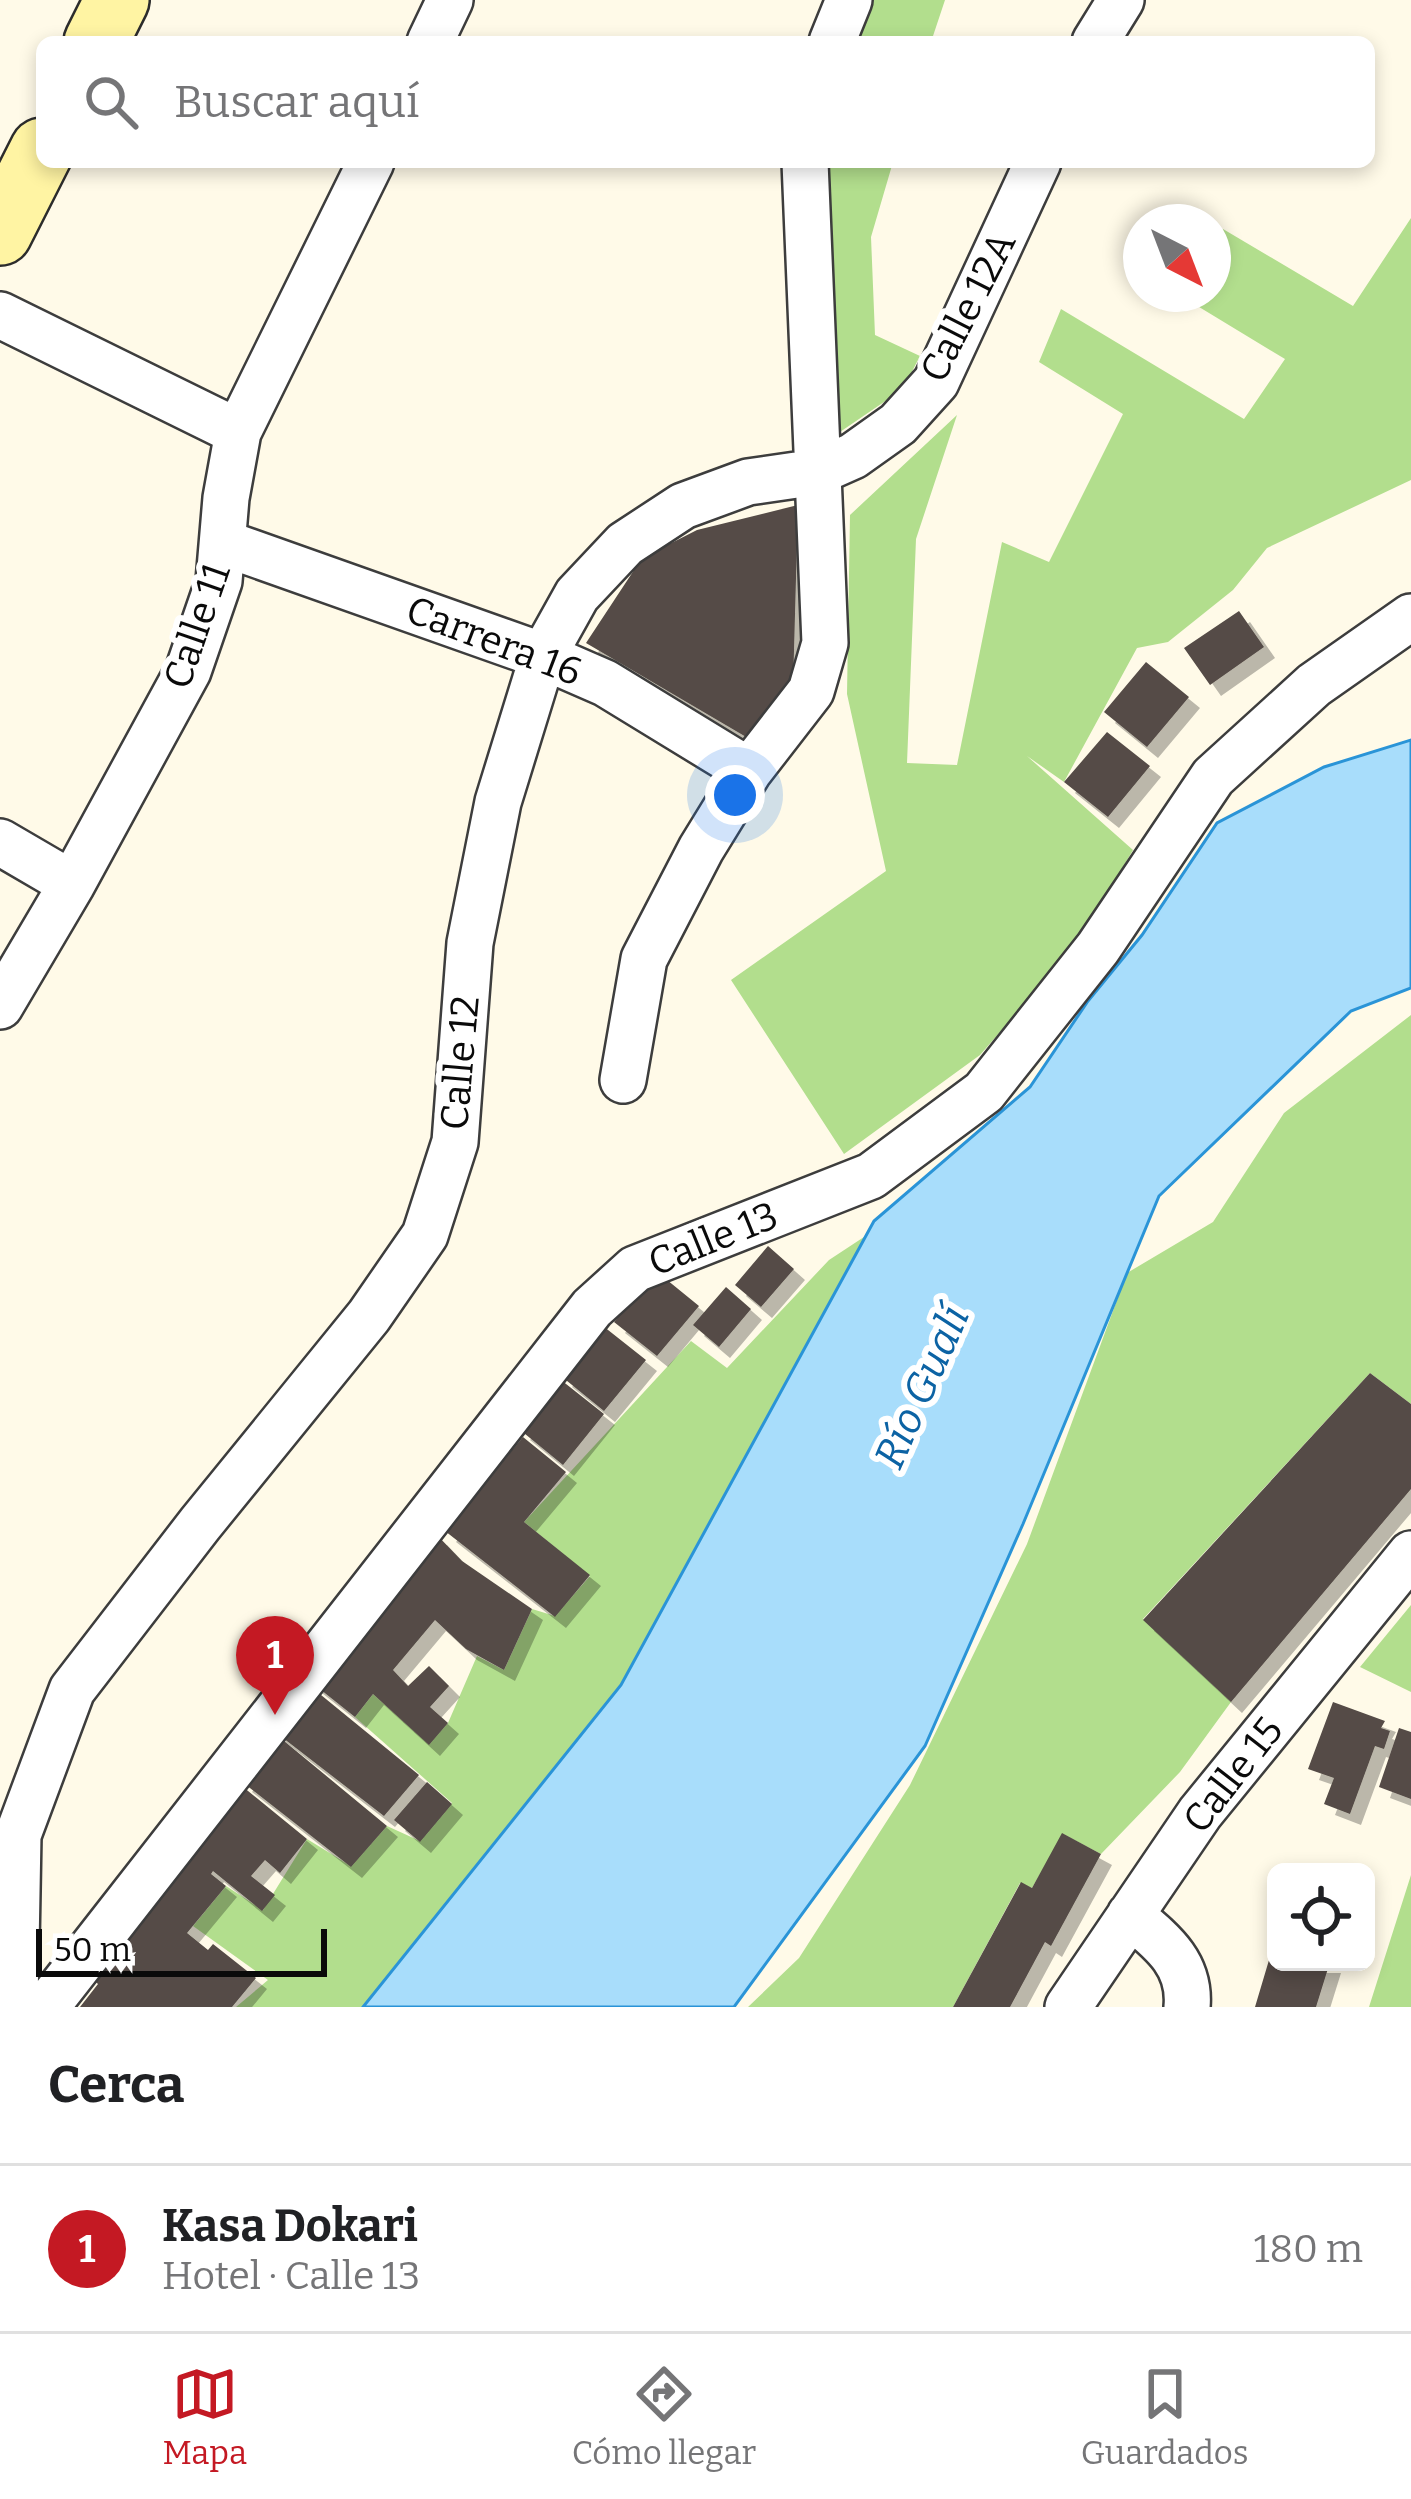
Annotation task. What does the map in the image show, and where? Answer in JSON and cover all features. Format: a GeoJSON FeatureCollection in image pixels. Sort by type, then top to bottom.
{"type":"FeatureCollection","features":[{"type":"Feature","properties":{"kind":"street"},"geometry":{"type":"LineString","coordinates":[[99,36],[117,0]]}},
{"type":"Feature","properties":{"kind":"street"},"geometry":{"type":"LineString","coordinates":[[433,36],[450,0]]}},
{"type":"Feature","properties":{"kind":"street"},"geometry":{"type":"LineString","coordinates":[[834,36],[849,0]]}},
{"type":"Feature","properties":{"kind":"street"},"geometry":{"type":"LineString","coordinates":[[1099,36],[1121,0]]}},
{"type":"Feature","properties":{"kind":"street"},"geometry":{"type":"LineString","coordinates":[[0,233],[36,162]]}},
{"type":"Feature","properties":{"kind":"street","name":"Calle 11"},"geometry":{"type":"LineString","coordinates":[[0,1006],[188,671],[219,581],[238,432],[368,168]]}},
{"type":"Feature","properties":{"kind":"street"},"geometry":{"type":"LineString","coordinates":[[623,1080],[644,959],[701,849],[749,771],[812,691],[825,643],[805,168]]}},
{"type":"Feature","properties":{"kind":"street","name":"Calle 12A"},"geometry":{"type":"LineString","coordinates":[[817,472],[853,456],[898,424],[936,382],[1036,168]]}},
{"type":"Feature","properties":{"kind":"street"},"geometry":{"type":"LineString","coordinates":[[0,314],[238,432]]}},
{"type":"Feature","properties":{"kind":"street","name":"Calle 12"},"geometry":{"type":"LineString","coordinates":[[21,2002],[18,1835],[72,1690],[369,1316],[425,1235],[455,1142],[470,943],[479,896],[499,802],[543,656],[577,595],[625,544],[683,506],[748,482],[817,472]]}},
{"type":"Feature","properties":{"kind":"street","name":"Carrera 16"},"geometry":{"type":"LineString","coordinates":[[224,543],[543,656],[605,683],[749,771]]}},
{"type":"Feature","properties":{"kind":"street","name":"Calle 13"},"geometry":{"type":"LineString","coordinates":[[21,2002],[592,1308],[635,1269],[871,1176],[984,1092],[1098,948],[1213,776],[1314,685],[1411,617]]}},
{"type":"Feature","properties":{"kind":"street"},"geometry":{"type":"LineString","coordinates":[[0,842],[72,884]]}},
{"type":"Feature","properties":{"kind":"street","name":"Calle 15"},"geometry":{"type":"LineString","coordinates":[[1068,2007],[1200,1813],[1411,1554]]}},
{"type":"Feature","properties":{"kind":"street"},"geometry":{"type":"LineString","coordinates":[[1130,1915],[1182,1967],[1187,2007]]}},
{"type":"Feature","properties":{"kind":"green space"},"geometry":{"type":"Polygon","coordinates":[[[863,0],[945,0],[933,36],[848,36],[863,0]]]}},
{"type":"Feature","properties":{"kind":"green space"},"geometry":{"type":"Polygon","coordinates":[[[827,168],[891,168],[871,237],[875,335],[920,356],[903,389],[837,434],[827,168]]]}},
{"type":"Feature","properties":{"kind":"green space"},"geometry":{"type":"Polygon","coordinates":[[[1411,218],[1411,480],[1267,548],[1233,590],[1168,642],[1137,648],[1064,782],[1027,756],[1133,850],[1080,940],[980,1055],[844,1154],[731,980],[886,871],[847,694],[850,515],[957,415],[916,539],[907,763],[957,765],[1002,542],[1049,562],[1123,414],[1039,362],[1061,309],[1244,419],[1285,359],[1207,312],[1231,312],[1231,234],[1353,306],[1411,218]]]}},
{"type":"Feature","properties":{"kind":"green space"},"geometry":{"type":"Polygon","coordinates":[[[1411,1015],[1411,1404],[1370,1373],[1143,1619],[1231,1702],[1180,1772],[1101,1854],[1063,1834],[1032,1888],[1020,1883],[953,2007],[748,2007],[799,1958],[910,1785],[1027,1544],[1127,1273],[1213,1222],[1284,1113],[1411,1015]]]}},
{"type":"Feature","properties":{"kind":"green space"},"geometry":{"type":"Polygon","coordinates":[[[867,1235],[621,1685],[363,2007],[236,2007],[268,1980],[193,1926],[226,1886],[263,1910],[307,1839],[351,1866],[387,1826],[420,1841],[452,1803],[355,1717],[373,1694],[429,1744],[448,1723],[477,1656],[504,1670],[532,1609],[555,1616],[590,1576],[524,1522],[691,1341],[727,1368],[829,1260],[867,1235]]]}},
{"type":"Feature","properties":{"kind":"green space"},"geometry":{"type":"Polygon","coordinates":[[[1411,1605],[1411,1692],[1360,1667],[1411,1605]]]}},
{"type":"Feature","properties":{"kind":"green space"},"geometry":{"type":"Polygon","coordinates":[[[1411,1875],[1411,2007],[1369,2007],[1411,1875]]]}},
{"type":"Feature","properties":{"kind":"water","name":"Río Gualí"},"geometry":{"type":"Polygon","coordinates":[[[1411,740],[1411,988],[1351,1011],[1159,1196],[925,1746],[734,2007],[363,2007],[621,1685],[874,1221],[1030,1087],[1217,823],[1324,767],[1411,740]]]}},
{"type":"Feature","properties":{"kind":"building"},"geometry":{"type":"Polygon","coordinates":[[[798,505],[793,687],[753,741],[586,643],[642,558],[697,530],[798,505]]]}},
{"type":"Feature","properties":{"kind":"building"},"geometry":{"type":"Polygon","coordinates":[[[1239,611],[1264,647],[1210,685],[1184,648],[1239,611]]]}},
{"type":"Feature","properties":{"kind":"building"},"geometry":{"type":"Polygon","coordinates":[[[1146,662],[1189,697],[1147,747],[1104,712],[1146,662]]]}},
{"type":"Feature","properties":{"kind":"building"},"geometry":{"type":"Polygon","coordinates":[[[1107,732],[1150,766],[1108,817],[1064,782],[1107,732]]]}},
{"type":"Feature","properties":{"kind":"building"},"geometry":{"type":"Polygon","coordinates":[[[768,1246],[794,1269],[761,1307],[735,1285],[768,1246]]]}},
{"type":"Feature","properties":{"kind":"building"},"geometry":{"type":"Polygon","coordinates":[[[656,1271],[699,1306],[657,1356],[614,1322],[656,1271]]]}},
{"type":"Feature","properties":{"kind":"building"},"geometry":{"type":"Polygon","coordinates":[[[726,1287],[751,1309],[719,1347],[693,1325],[726,1287]]]}},
{"type":"Feature","properties":{"kind":"building"},"geometry":{"type":"Polygon","coordinates":[[[603,1326],[646,1360],[604,1411],[561,1376],[603,1326]]]}},
{"type":"Feature","properties":{"kind":"building"},"geometry":{"type":"Polygon","coordinates":[[[1370,1373],[1411,1404],[1411,1489],[1231,1702],[1143,1620],[1370,1373]]]}},
{"type":"Feature","properties":{"kind":"building"},"geometry":{"type":"Polygon","coordinates":[[[561,1380],[604,1414],[563,1465],[519,1429],[561,1380]]]}},
{"type":"Feature","properties":{"kind":"building"},"geometry":{"type":"Polygon","coordinates":[[[523,1437],[566,1472],[524,1522],[590,1575],[555,1617],[445,1531],[523,1437]]]}},
{"type":"Feature","properties":{"kind":"building"},"geometry":{"type":"Polygon","coordinates":[[[436,1534],[462,1561],[532,1609],[504,1670],[466,1649],[435,1620],[393,1670],[408,1686],[429,1666],[449,1686],[430,1707],[448,1723],[429,1745],[373,1694],[355,1717],[311,1682],[436,1534]]]}},
{"type":"Feature","properties":{"kind":"building"},"geometry":{"type":"Polygon","coordinates":[[[310,1686],[419,1775],[384,1816],[274,1731],[310,1686]]]}},
{"type":"Feature","properties":{"kind":"building"},"geometry":{"type":"Polygon","coordinates":[[[1333,1702],[1385,1721],[1381,1728],[1390,1731],[1384,1749],[1375,1746],[1350,1814],[1324,1804],[1334,1778],[1308,1769],[1333,1702]]]}},
{"type":"Feature","properties":{"kind":"building"},"geometry":{"type":"Polygon","coordinates":[[[1399,1728],[1411,1732],[1411,1799],[1379,1787],[1399,1728]]]}},
{"type":"Feature","properties":{"kind":"building"},"geometry":{"type":"Polygon","coordinates":[[[278,1736],[387,1826],[351,1867],[241,1781],[278,1736]]]}},
{"type":"Feature","properties":{"kind":"building"},"geometry":{"type":"Polygon","coordinates":[[[237,1782],[307,1839],[280,1873],[265,1860],[251,1876],[275,1895],[262,1911],[213,1871],[226,1886],[187,1933],[208,1950],[213,1944],[256,1978],[232,2007],[80,2007],[98,1984],[87,1974],[237,1782]]]}},
{"type":"Feature","properties":{"kind":"building"},"geometry":{"type":"Polygon","coordinates":[[[427,1782],[452,1804],[420,1842],[394,1820],[427,1782]]]}},
{"type":"Feature","properties":{"kind":"building"},"geometry":{"type":"Polygon","coordinates":[[[1062,1833],[1101,1854],[1051,1946],[1045,1942],[1010,2007],[953,2007],[1021,1882],[1032,1888],[1062,1833]]]}},
{"type":"Feature","properties":{"kind":"building"},"geometry":{"type":"Polygon","coordinates":[[[1267,1967],[1267,1971],[1327,1971],[1316,2007],[1255,2007],[1267,1967]]]}},
{"type":"Feature","properties":{"kind":"place","name":"Kasa Dokari"},"geometry":{"type":"Point","coordinates":[275,1715]}}]}
